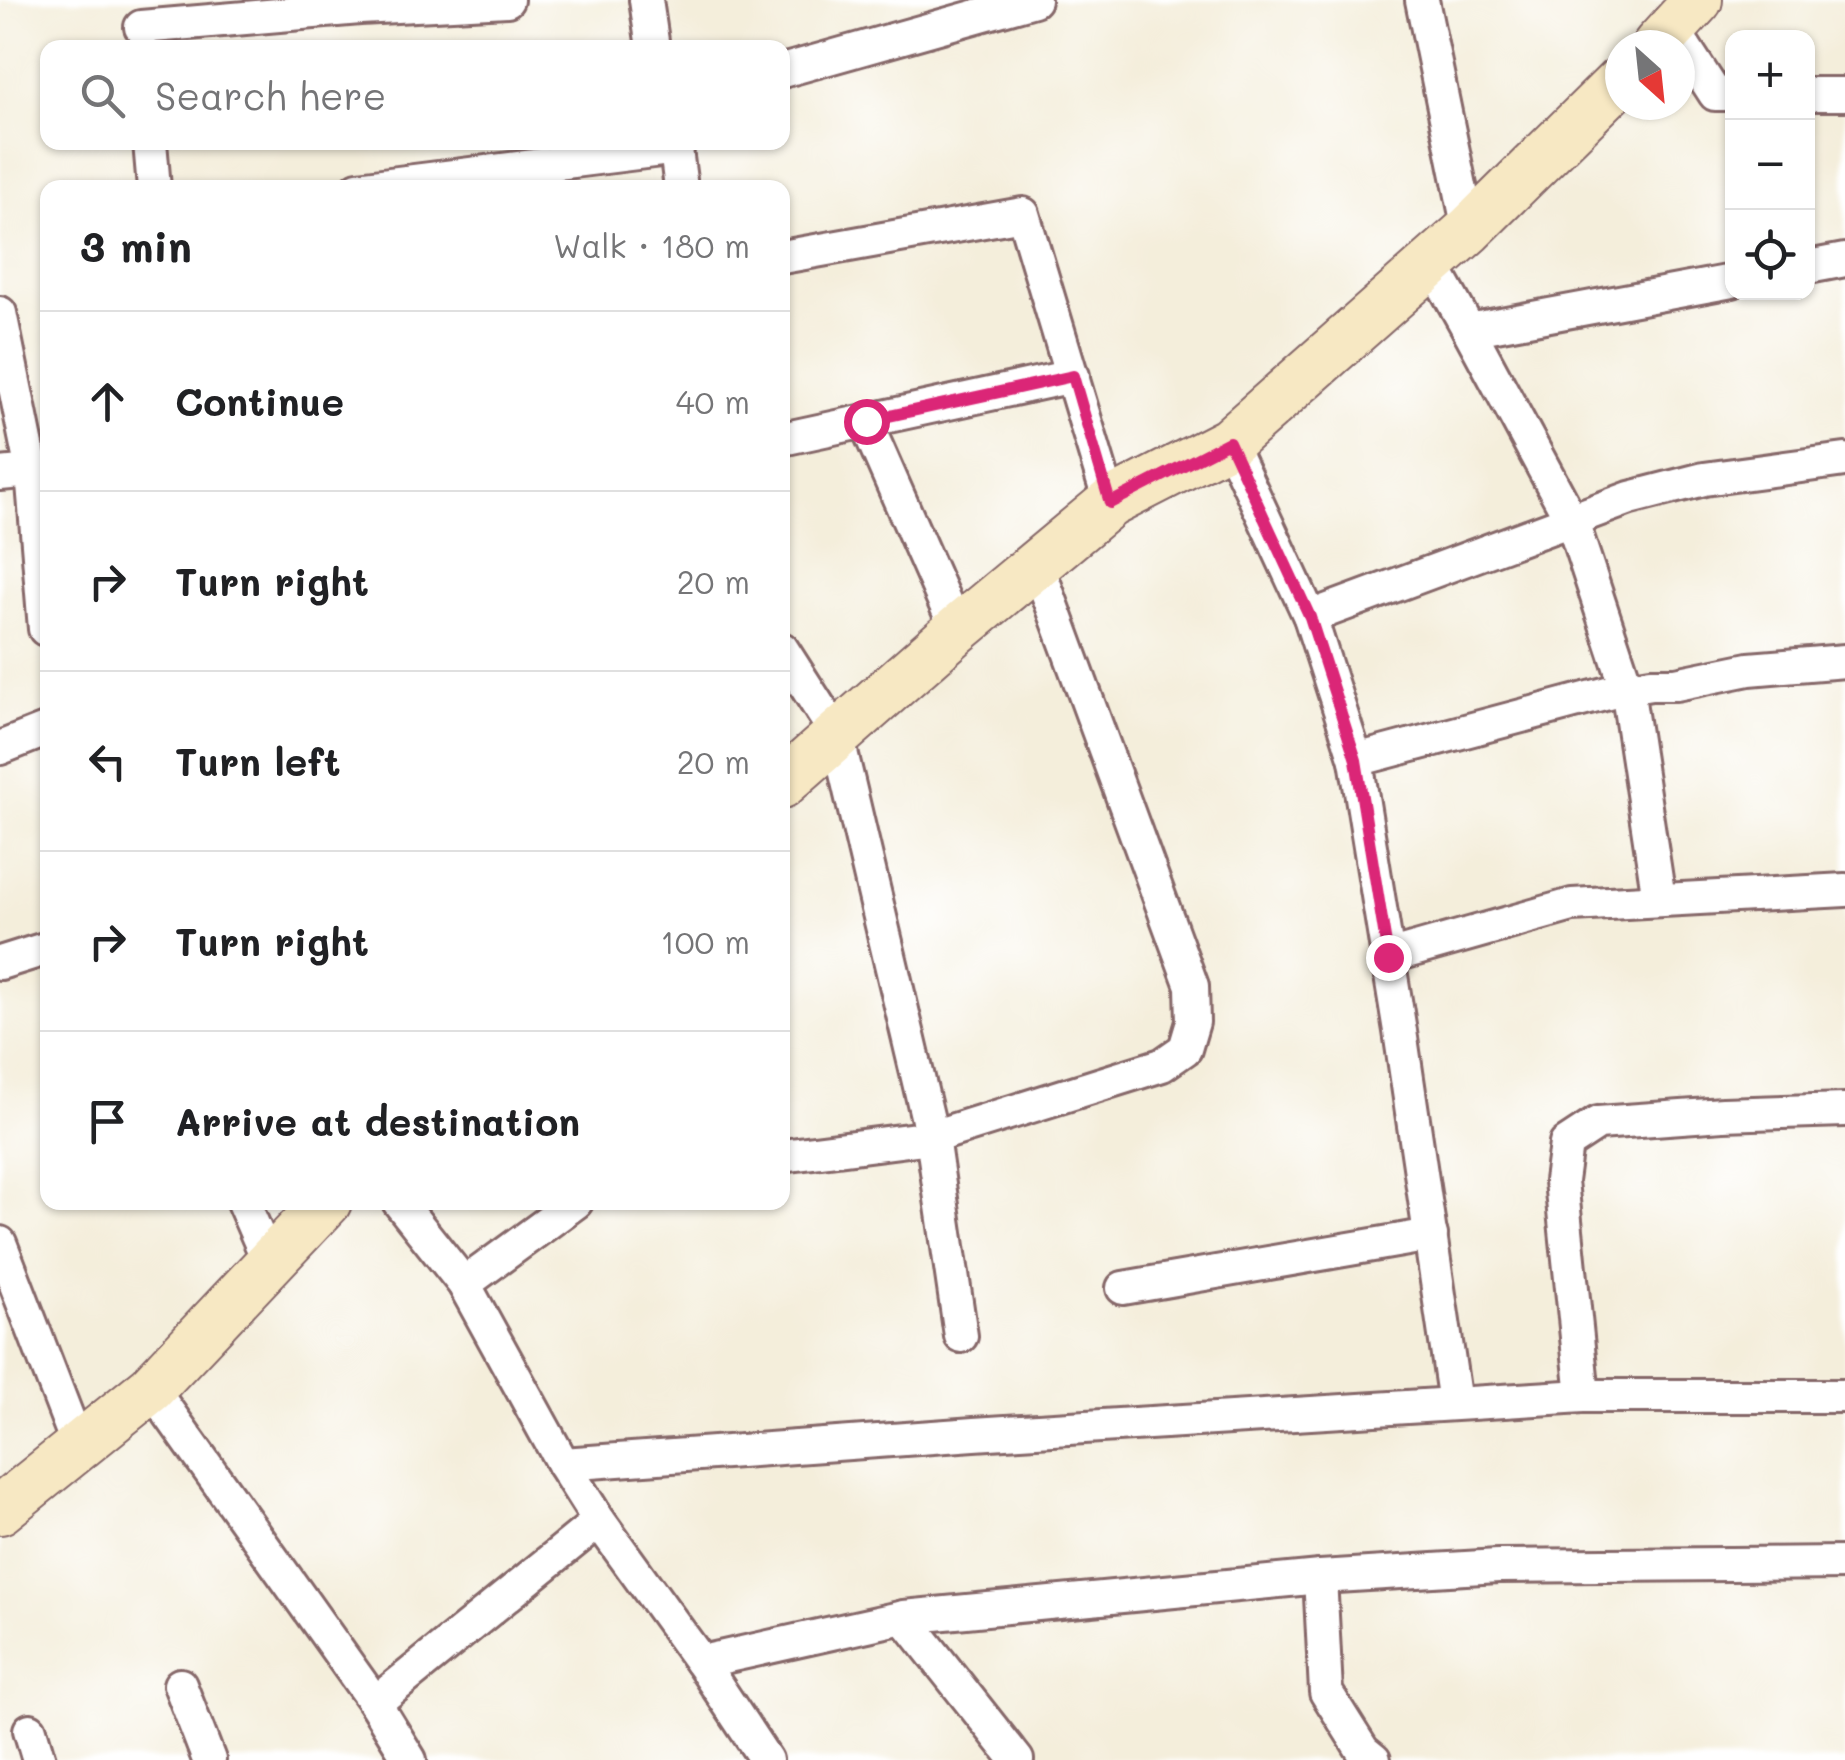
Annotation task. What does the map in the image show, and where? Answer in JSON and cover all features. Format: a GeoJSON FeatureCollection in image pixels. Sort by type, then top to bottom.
{"type":"FeatureCollection","features":[{"type":"Feature","properties":{"kind":"street"},"geometry":{"type":"LineString","coordinates":[[141,25],[507,0]]}},
{"type":"Feature","properties":{"kind":"street"},"geometry":{"type":"LineString","coordinates":[[646,0],[652,40]]}},
{"type":"Feature","properties":{"kind":"street"},"geometry":{"type":"LineString","coordinates":[[790,69],[1034,0]]}},
{"type":"Feature","properties":{"kind":"street"},"geometry":{"type":"LineString","coordinates":[[1422,0],[1469,230]]}},
{"type":"Feature","properties":{"kind":"street"},"geometry":{"type":"LineString","coordinates":[[1684,15],[1715,94],[1725,94]]}},
{"type":"Feature","properties":{"kind":"street"},"geometry":{"type":"LineString","coordinates":[[1815,94],[1844,94]]}},
{"type":"Feature","properties":{"kind":"street"},"geometry":{"type":"LineString","coordinates":[[790,777],[1110,503],[1229,442],[1469,230],[1605,96]]}},
{"type":"Feature","properties":{"kind":"street"},"geometry":{"type":"LineString","coordinates":[[151,150],[153,180]]}},
{"type":"Feature","properties":{"kind":"street"},"geometry":{"type":"LineString","coordinates":[[417,180],[639,150]]}},
{"type":"Feature","properties":{"kind":"street"},"geometry":{"type":"LineString","coordinates":[[676,150],[679,180]]}},
{"type":"Feature","properties":{"kind":"street"},"geometry":{"type":"LineString","coordinates":[[790,256],[1023,214],[1110,503]]}},
{"type":"Feature","properties":{"kind":"street"},"geometry":{"type":"LineString","coordinates":[[1815,266],[1845,260]]}},
{"type":"Feature","properties":{"kind":"street"},"geometry":{"type":"LineString","coordinates":[[1431,262],[1572,521],[1627,688],[1659,899]]}},
{"type":"Feature","properties":{"kind":"street"},"geometry":{"type":"LineString","coordinates":[[1469,330],[1725,282]]}},
{"type":"Feature","properties":{"kind":"street"},"geometry":{"type":"LineString","coordinates":[[0,313],[16,472],[40,601]]}},
{"type":"Feature","properties":{"kind":"street"},"geometry":{"type":"LineString","coordinates":[[790,437],[1073,376]]}},
{"type":"Feature","properties":{"kind":"street"},"geometry":{"type":"LineString","coordinates":[[866,421],[958,630]]}},
{"type":"Feature","properties":{"kind":"street"},"geometry":{"type":"LineString","coordinates":[[1229,442],[1310,617],[1356,760],[1455,1404]]}},
{"type":"Feature","properties":{"kind":"street"},"geometry":{"type":"LineString","coordinates":[[1310,617],[1630,498],[1704,479],[1845,460]]}},
{"type":"Feature","properties":{"kind":"street"},"geometry":{"type":"LineString","coordinates":[[790,1155],[932,1137],[1162,1066],[1185,1049],[1193,1022],[1192,986],[1037,564]]}},
{"type":"Feature","properties":{"kind":"street"},"geometry":{"type":"LineString","coordinates":[[1356,760],[1627,688],[1676,684],[1749,669],[1845,660]]}},
{"type":"Feature","properties":{"kind":"street"},"geometry":{"type":"LineString","coordinates":[[790,662],[837,735],[932,1137],[961,1336]]}},
{"type":"Feature","properties":{"kind":"street"},"geometry":{"type":"LineString","coordinates":[[0,748],[40,732]]}},
{"type":"Feature","properties":{"kind":"street"},"geometry":{"type":"LineString","coordinates":[[1388,957],[1572,905],[1845,890]]}},
{"type":"Feature","properties":{"kind":"street"},"geometry":{"type":"LineString","coordinates":[[0,963],[40,950]]}},
{"type":"Feature","properties":{"kind":"street"},"geometry":{"type":"LineString","coordinates":[[1583,1396],[1562,1181],[1566,1144],[1598,1124],[1845,1110]]}},
{"type":"Feature","properties":{"kind":"street"},"geometry":{"type":"LineString","coordinates":[[246,1210],[270,1264]]}},
{"type":"Feature","properties":{"kind":"street"},"geometry":{"type":"LineString","coordinates":[[0,1510],[152,1388],[320,1210]]}},
{"type":"Feature","properties":{"kind":"street"},"geometry":{"type":"LineString","coordinates":[[405,1210],[464,1284],[563,1464],[599,1521],[766,1760]]}},
{"type":"Feature","properties":{"kind":"street"},"geometry":{"type":"LineString","coordinates":[[464,1284],[565,1210]]}},
{"type":"Feature","properties":{"kind":"street"},"geometry":{"type":"LineString","coordinates":[[1123,1288],[1431,1234]]}},
{"type":"Feature","properties":{"kind":"street"},"geometry":{"type":"LineString","coordinates":[[0,1243],[79,1448]]}},
{"type":"Feature","properties":{"kind":"street"},"geometry":{"type":"LineString","coordinates":[[152,1388],[375,1703],[410,1760]]}},
{"type":"Feature","properties":{"kind":"street"},"geometry":{"type":"LineString","coordinates":[[563,1464],[1583,1396],[1845,1396]]}},
{"type":"Feature","properties":{"kind":"street"},"geometry":{"type":"LineString","coordinates":[[375,1703],[599,1521]]}},
{"type":"Feature","properties":{"kind":"street"},"geometry":{"type":"LineString","coordinates":[[701,1662],[904,1616],[1320,1577],[1498,1566],[1845,1563]]}},
{"type":"Feature","properties":{"kind":"street"},"geometry":{"type":"LineString","coordinates":[[1320,1577],[1326,1692],[1363,1752],[1374,1760]]}},
{"type":"Feature","properties":{"kind":"street"},"geometry":{"type":"LineString","coordinates":[[904,1616],[1017,1760]]}},
{"type":"Feature","properties":{"kind":"street"},"geometry":{"type":"LineString","coordinates":[[180,1685],[210,1760]]}},
{"type":"Feature","properties":{"kind":"route"},"geometry":{"type":"LineString","coordinates":[[866,421],[1073,376],[1110,503],[1229,442],[1310,617],[1356,760],[1388,957]]}}]}
